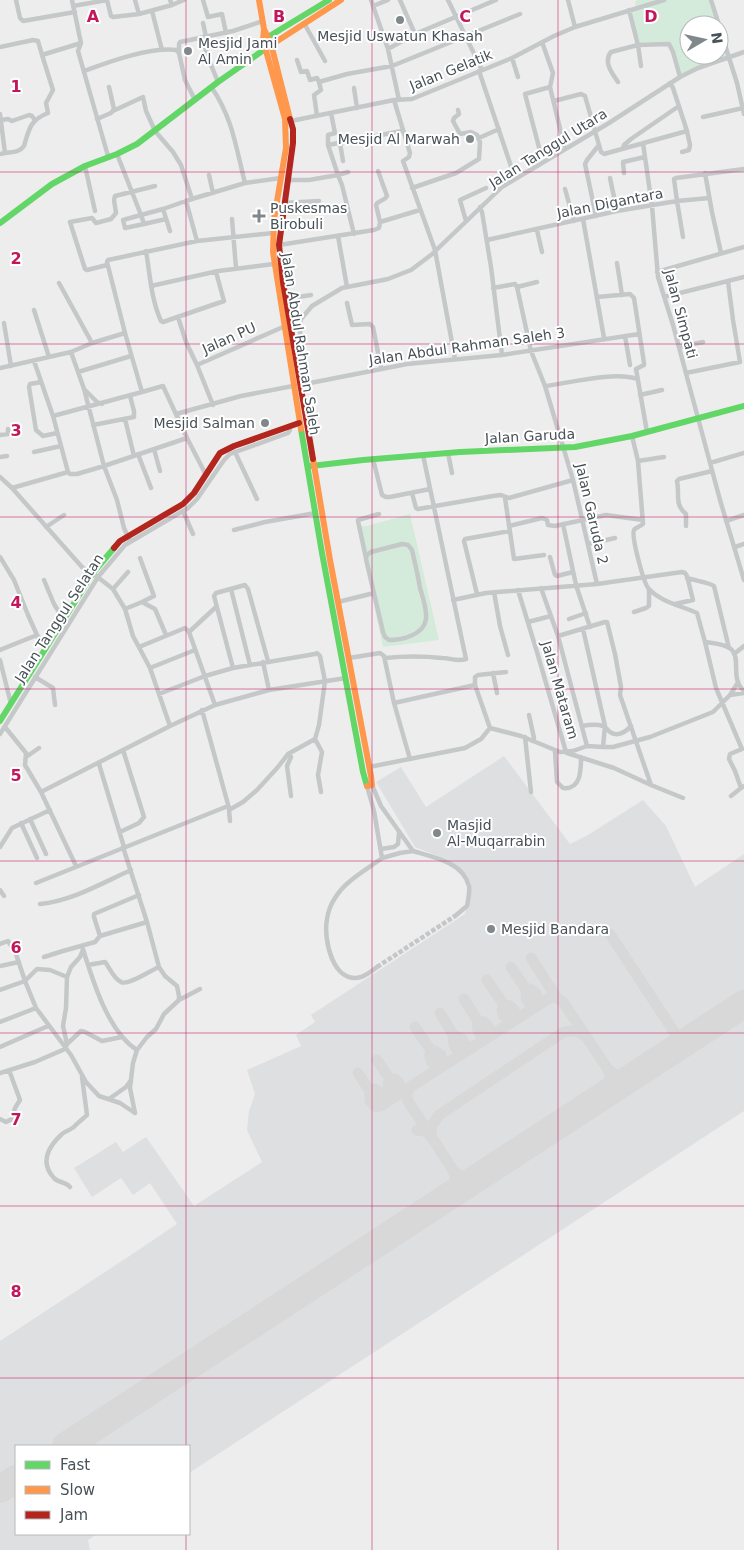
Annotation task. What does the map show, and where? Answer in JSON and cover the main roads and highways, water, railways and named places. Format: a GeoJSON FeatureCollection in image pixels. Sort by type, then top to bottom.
{"type":"FeatureCollection","features":[{"type":"Feature","properties":{"kind":"main road"},"geometry":{"type":"LineString","coordinates":[[259,0],[266,38]]}},
{"type":"Feature","properties":{"kind":"main road"},"geometry":{"type":"LineString","coordinates":[[252,56],[266,38],[329,0]]}},
{"type":"Feature","properties":{"kind":"main road"},"geometry":{"type":"LineString","coordinates":[[0,223],[52,184],[84,166],[117,154],[137,144],[252,56],[341,0]]}},
{"type":"Feature","properties":{"kind":"main road","name":"Jalan Abdul Rahman Saleh"},"geometry":{"type":"LineString","coordinates":[[266,38],[265,49],[287,129],[287,145],[285,179],[284,203],[279,245],[289,345],[296,386],[310,466],[327,560],[346,678],[354,707],[369,767],[369,786],[354,707],[338,602],[327,560],[316,512],[310,466],[299,423],[296,386],[297,374],[289,345],[283,327],[274,264],[273,234],[285,179],[293,143],[292,121],[271,44],[266,38]]}},
{"type":"Feature","properties":{"kind":"main road","name":"Jalan Garuda"},"geometry":{"type":"LineString","coordinates":[[310,466],[448,453],[565,448],[632,436],[744,406]]}},
{"type":"Feature","properties":{"kind":"main road","name":"Jalan Tanggul Selatan"},"geometry":{"type":"LineString","coordinates":[[2,724],[11,704],[33,676],[46,649],[116,545],[129,539],[182,504],[194,493],[217,457],[226,449],[299,423]]}},
{"type":"Feature","properties":{"kind":"tunnel"},"geometry":{"type":"LineString","coordinates":[[377,967],[455,916]]}},
{"type":"Feature","properties":{"kind":"place","name":"Mesjid Uswatun Khasah"},"geometry":{"type":"Point","coordinates":[400,20]}},
{"type":"Feature","properties":{"kind":"place","name":"Mesjid Jami Al Amin"},"geometry":{"type":"Point","coordinates":[188,51]}},
{"type":"Feature","properties":{"kind":"place","name":"Mesjid Al Marwah"},"geometry":{"type":"Point","coordinates":[470,139]}},
{"type":"Feature","properties":{"kind":"place","name":"Puskesmas Birobuli"},"geometry":{"type":"Point","coordinates":[259,216]}},
{"type":"Feature","properties":{"kind":"place","name":"Mesjid Salman"},"geometry":{"type":"Point","coordinates":[265,423]}},
{"type":"Feature","properties":{"kind":"place","name":"Masjid Al-Muqarrabin"},"geometry":{"type":"Point","coordinates":[437,833]}},
{"type":"Feature","properties":{"kind":"place","name":"Mesjid Bandara"},"geometry":{"type":"Point","coordinates":[491,929]}}]}
